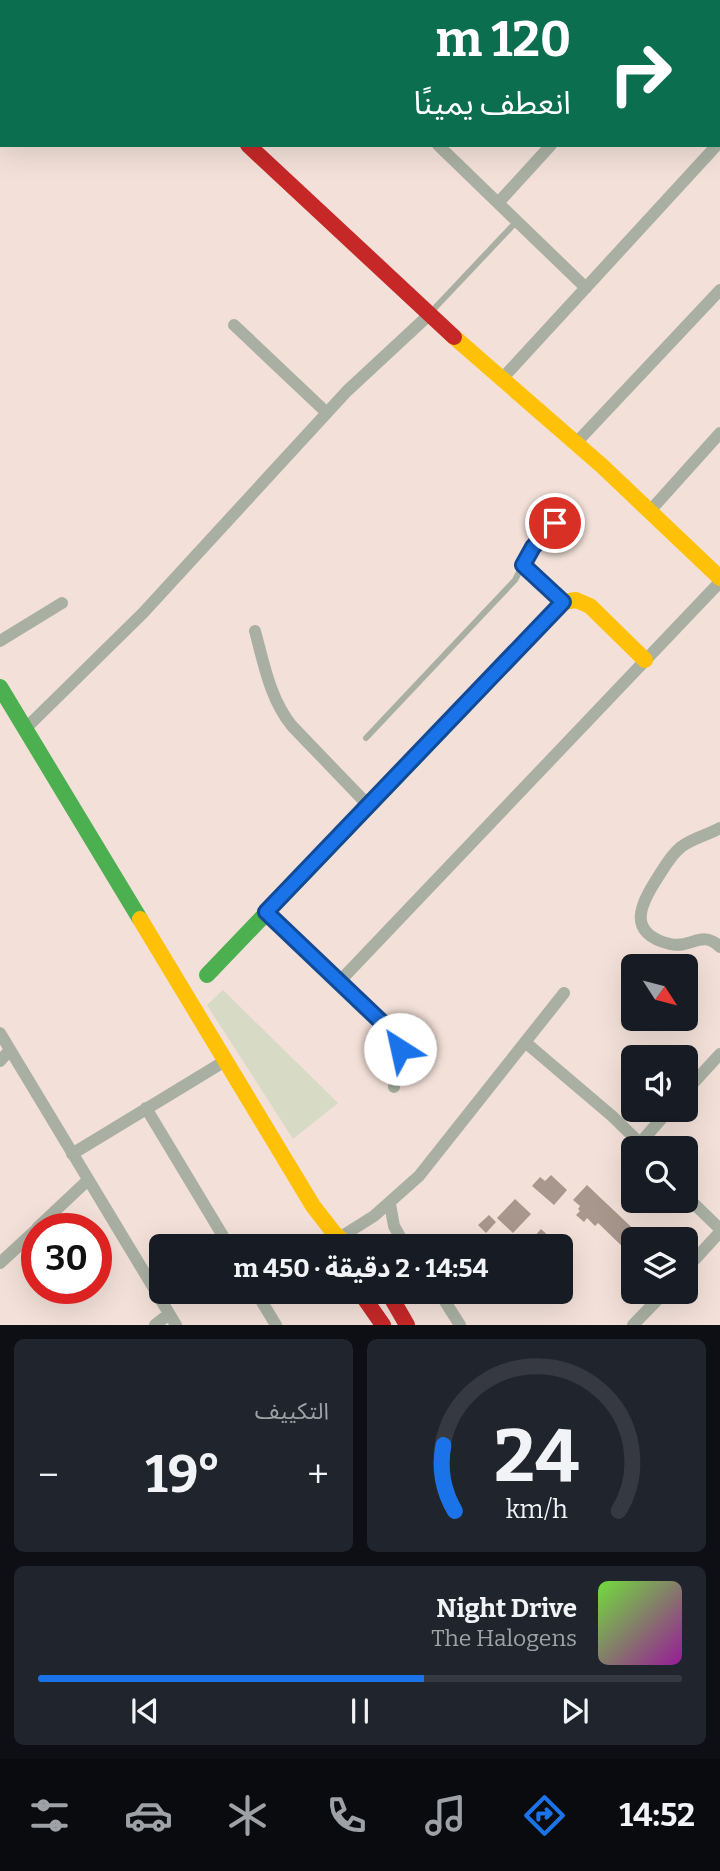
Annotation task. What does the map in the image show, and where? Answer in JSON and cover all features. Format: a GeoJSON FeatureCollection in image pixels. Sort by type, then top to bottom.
{"type":"FeatureCollection","features":[{"type":"Feature","properties":{"kind":"street"},"geometry":{"type":"LineString","coordinates":[[250,147],[501,380],[576,443],[720,580],[339,982]]}},
{"type":"Feature","properties":{"kind":"street"},"geometry":{"type":"LineString","coordinates":[[440,147],[586,288]]}},
{"type":"Feature","properties":{"kind":"street"},"geometry":{"type":"LineString","coordinates":[[498,203],[549,147]]}},
{"type":"Feature","properties":{"kind":"street"},"geometry":{"type":"LineString","coordinates":[[501,380],[715,147]]}},
{"type":"Feature","properties":{"kind":"street"},"geometry":{"type":"LineString","coordinates":[[576,443],[720,290]]}},
{"type":"Feature","properties":{"kind":"street"},"geometry":{"type":"LineString","coordinates":[[25,729],[143,613],[347,391],[430,314]]}},
{"type":"Feature","properties":{"kind":"street"},"geometry":{"type":"LineString","coordinates":[[234,325],[327,413]]}},
{"type":"Feature","properties":{"kind":"street"},"geometry":{"type":"LineString","coordinates":[[649,512],[720,433]]}},
{"type":"Feature","properties":{"kind":"street"},"geometry":{"type":"LineString","coordinates":[[206,975],[563,602],[576,600],[590,606],[645,660]]}},
{"type":"Feature","properties":{"kind":"street"},"geometry":{"type":"LineString","coordinates":[[0,641],[62,603]]}},
{"type":"Feature","properties":{"kind":"street"},"geometry":{"type":"LineString","coordinates":[[255,631],[271,690],[282,713],[368,805]]}},
{"type":"Feature","properties":{"kind":"street"},"geometry":{"type":"LineString","coordinates":[[0,687],[313,1206],[333,1234]]}},
{"type":"Feature","properties":{"kind":"street"},"geometry":{"type":"LineString","coordinates":[[720,828],[688,842],[673,855],[643,899],[640,912],[641,922],[647,930],[665,943],[685,945],[706,939],[712,940],[720,947]]}},
{"type":"Feature","properties":{"kind":"street"},"geometry":{"type":"LineString","coordinates":[[266,912],[397,1038],[400,1055],[394,1087]]}},
{"type":"Feature","properties":{"kind":"street"},"geometry":{"type":"LineString","coordinates":[[352,1234],[390,1204],[432,1160],[564,993]]}},
{"type":"Feature","properties":{"kind":"street"},"geometry":{"type":"LineString","coordinates":[[0,1033],[172,1320],[155,1325]]}},
{"type":"Feature","properties":{"kind":"street"},"geometry":{"type":"LineString","coordinates":[[525,1042],[633,1136]]}},
{"type":"Feature","properties":{"kind":"street"},"geometry":{"type":"LineString","coordinates":[[0,1060],[10,1050]]}},
{"type":"Feature","properties":{"kind":"street"},"geometry":{"type":"LineString","coordinates":[[698,1078],[720,1054]]}},
{"type":"Feature","properties":{"kind":"street"},"geometry":{"type":"LineString","coordinates":[[72,1154],[225,1061]]}},
{"type":"Feature","properties":{"kind":"street"},"geometry":{"type":"LineString","coordinates":[[146,1108],[222,1234]]}},
{"type":"Feature","properties":{"kind":"street"},"geometry":{"type":"LineString","coordinates":[[54,1213],[88,1180]]}},
{"type":"Feature","properties":{"kind":"street"},"geometry":{"type":"LineString","coordinates":[[390,1204],[398,1234]]}},
{"type":"Feature","properties":{"kind":"street"},"geometry":{"type":"LineString","coordinates":[[698,1208],[720,1231],[698,1256]]}},
{"type":"Feature","properties":{"kind":"street"},"geometry":{"type":"LineString","coordinates":[[0,1263],[21,1244]]}},
{"type":"Feature","properties":{"kind":"street"},"geometry":{"type":"LineString","coordinates":[[263,1304],[276,1325]]}},
{"type":"Feature","properties":{"kind":"street"},"geometry":{"type":"LineString","coordinates":[[368,1304],[383,1325]]}},
{"type":"Feature","properties":{"kind":"street"},"geometry":{"type":"LineString","coordinates":[[395,1304],[407,1325]]}},
{"type":"Feature","properties":{"kind":"street"},"geometry":{"type":"LineString","coordinates":[[447,1304],[460,1325]]}},
{"type":"Feature","properties":{"kind":"street"},"geometry":{"type":"LineString","coordinates":[[634,1325],[654,1304]]}},
{"type":"Feature","properties":{"kind":"lane"},"geometry":{"type":"LineString","coordinates":[[430,314],[517,220]]}},
{"type":"Feature","properties":{"kind":"lane"},"geometry":{"type":"LineString","coordinates":[[366,738],[515,580],[533,547],[555,523]]}},
{"type":"Feature","properties":{"kind":"lane"},"geometry":{"type":"LineString","coordinates":[[523,565],[563,602]]}},
{"type":"Feature","properties":{"kind":"green space"},"geometry":{"type":"Polygon","coordinates":[[[223,990],[338,1103],[293,1139],[207,1005],[223,990]]]}},
{"type":"Feature","properties":{"kind":"building"},"geometry":{"type":"Polygon","coordinates":[[[551,1175],[567,1190],[554,1205],[532,1186],[540,1177],[545,1181],[551,1175]]]}},
{"type":"Feature","properties":{"kind":"building"},"geometry":{"type":"Polygon","coordinates":[[[587,1185],[631,1227],[621,1227],[621,1245],[598,1223],[595,1226],[587,1218],[584,1222],[576,1215],[580,1206],[573,1200],[587,1185]]]}},
{"type":"Feature","properties":{"kind":"building"},"geometry":{"type":"Polygon","coordinates":[[[515,1199],[531,1214],[513,1233],[497,1218],[515,1199]]]}},
{"type":"Feature","properties":{"kind":"building"},"geometry":{"type":"Polygon","coordinates":[[[489,1215],[496,1222],[486,1233],[478,1225],[489,1215]]]}},
{"type":"Feature","properties":{"kind":"traffic: fast"},"geometry":{"type":"LineString","coordinates":[[0,687],[140,919]]}},
{"type":"Feature","properties":{"kind":"traffic: fast"},"geometry":{"type":"LineString","coordinates":[[207,975],[471,699]]}},
{"type":"Feature","properties":{"kind":"traffic: slow"},"geometry":{"type":"LineString","coordinates":[[454,337],[601,465],[720,578]]}},
{"type":"Feature","properties":{"kind":"traffic: slow"},"geometry":{"type":"LineString","coordinates":[[471,699],[563,602],[576,600],[590,606],[645,660]]}},
{"type":"Feature","properties":{"kind":"traffic: slow"},"geometry":{"type":"LineString","coordinates":[[140,919],[313,1206],[335,1234]]}},
{"type":"Feature","properties":{"kind":"traffic: jam"},"geometry":{"type":"LineString","coordinates":[[250,147],[454,337]]}},
{"type":"Feature","properties":{"kind":"traffic: jam"},"geometry":{"type":"LineString","coordinates":[[368,1304],[383,1325]]}},
{"type":"Feature","properties":{"kind":"traffic: jam"},"geometry":{"type":"LineString","coordinates":[[395,1304],[407,1325]]}},
{"type":"Feature","properties":{"kind":"route"},"geometry":{"type":"LineString","coordinates":[[400,1049],[393,1033],[266,912],[563,602],[523,565],[533,547],[555,523]]}}]}
